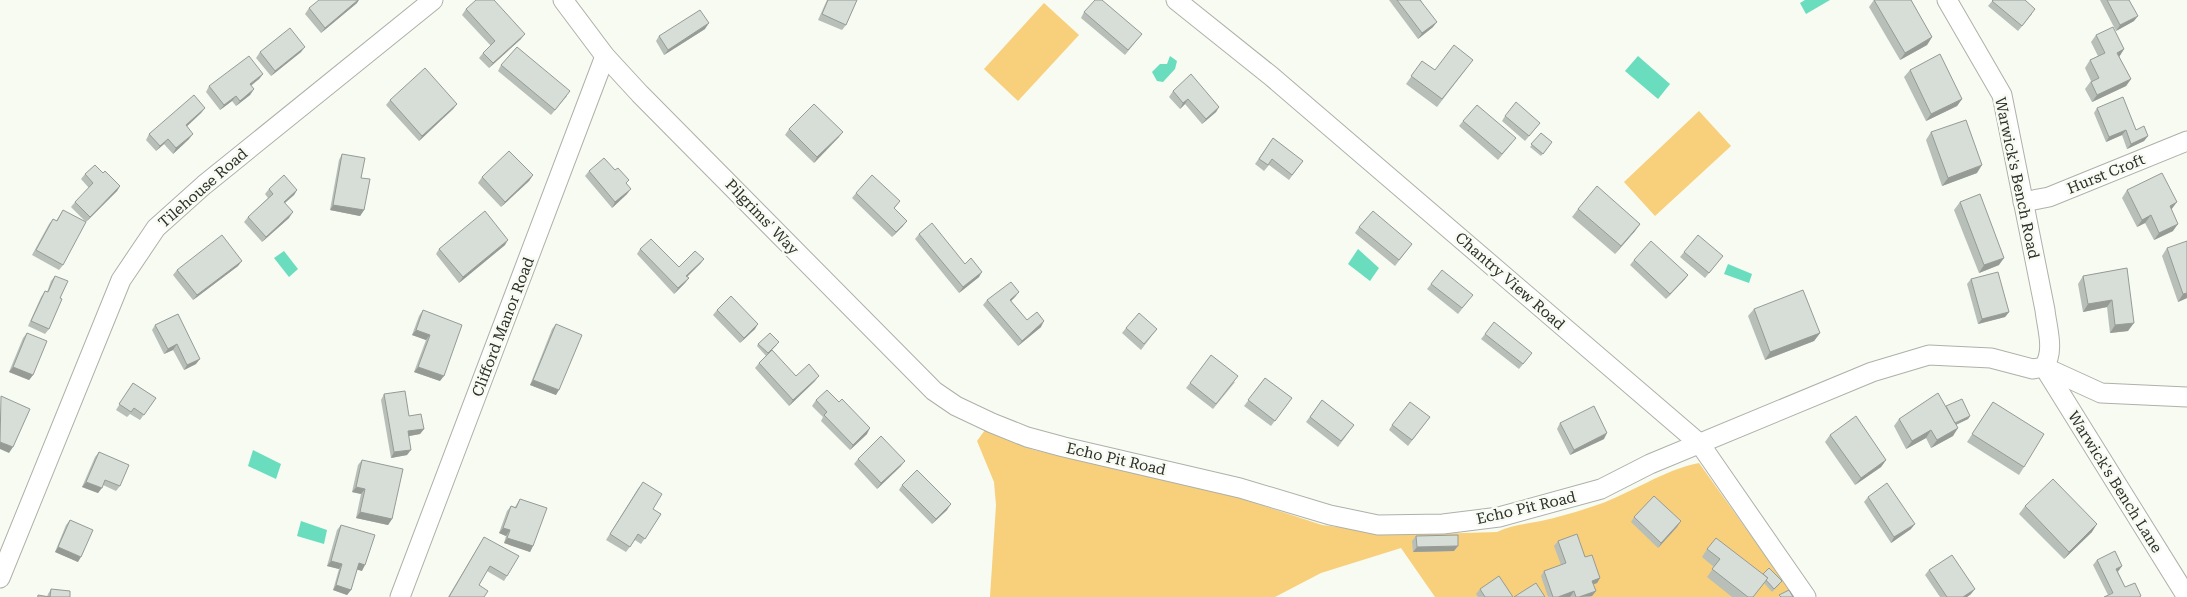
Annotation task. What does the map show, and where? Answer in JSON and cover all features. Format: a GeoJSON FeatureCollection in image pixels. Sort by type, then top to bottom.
{"type":"FeatureCollection","features":[{"type":"Feature","properties":{"kind":"street","name":"Tilehouse Road"},"geometry":{"type":"LineString","coordinates":[[0,578],[121,280],[156,228],[204,185],[433,0]]}},
{"type":"Feature","properties":{"kind":"street","name":"Pilgrims' Way"},"geometry":{"type":"LineString","coordinates":[[563,0],[605,56],[872,331],[934,391],[985,420]]}},
{"type":"Feature","properties":{"kind":"street","name":"Chantry View Road"},"geometry":{"type":"LineString","coordinates":[[1176,0],[1271,76],[1700,444],[1806,597]]}},
{"type":"Feature","properties":{"kind":"street","name":"Warwick's Bench Road"},"geometry":{"type":"LineString","coordinates":[[1947,0],[2002,95],[2050,344],[2049,358],[2044,367]]}},
{"type":"Feature","properties":{"kind":"street","name":"Clifford Manor Road"},"geometry":{"type":"LineString","coordinates":[[400,597],[605,56]]}},
{"type":"Feature","properties":{"kind":"street","name":"Hurst Croft"},"geometry":{"type":"LineString","coordinates":[[2023,202],[2049,197],[2187,140]]}},
{"type":"Feature","properties":{"kind":"street","name":"Echo Pit Road"},"geometry":{"type":"LineString","coordinates":[[985,420],[1028,437],[1240,488],[1330,516],[1378,524],[1442,524],[1508,514],[1601,489],[1650,464],[1872,372],[1929,355],[1991,358],[2033,369],[2044,367]]}},
{"type":"Feature","properties":{"kind":"street"},"geometry":{"type":"LineString","coordinates":[[2044,367],[2101,393],[2187,398]]}},
{"type":"Feature","properties":{"kind":"street","name":"Warwick's Bench Lane"},"geometry":{"type":"LineString","coordinates":[[2044,367],[2187,597]]}},
{"type":"Feature","properties":{"kind":"shaded area"},"geometry":{"type":"Polygon","coordinates":[[[1805,0],[1830,0],[1806,14],[1800,3],[1805,0]]]}},
{"type":"Feature","properties":{"kind":"shaded area"},"geometry":{"type":"Polygon","coordinates":[[[1044,3],[1079,35],[1018,101],[984,69],[1044,3]]]}},
{"type":"Feature","properties":{"kind":"shaded area"},"geometry":{"type":"Polygon","coordinates":[[[1170,56],[1177,61],[1175,69],[1163,82],[1157,81],[1152,72],[1160,64],[1167,64],[1170,56]]]}},
{"type":"Feature","properties":{"kind":"shaded area"},"geometry":{"type":"Polygon","coordinates":[[[1638,56],[1670,84],[1658,99],[1625,71],[1638,56]]]}},
{"type":"Feature","properties":{"kind":"shaded area"},"geometry":{"type":"Polygon","coordinates":[[[1699,111],[1731,146],[1655,216],[1624,182],[1699,111]]]}},
{"type":"Feature","properties":{"kind":"shaded area"},"geometry":{"type":"Polygon","coordinates":[[[1358,249],[1379,268],[1370,281],[1348,264],[1358,249]]]}},
{"type":"Feature","properties":{"kind":"shaded area"},"geometry":{"type":"Polygon","coordinates":[[[284,251],[298,269],[289,277],[274,258],[284,251]]]}},
{"type":"Feature","properties":{"kind":"shaded area"},"geometry":{"type":"Polygon","coordinates":[[[1728,264],[1752,274],[1749,283],[1724,274],[1728,264]]]}},
{"type":"Feature","properties":{"kind":"shaded area"},"geometry":{"type":"Polygon","coordinates":[[[985,430],[1034,450],[1240,498],[1322,525],[1400,535],[1497,532],[1513,526],[1555,518],[1597,505],[1660,476],[1699,463],[1795,597],[1435,597],[1401,548],[1321,573],[1275,597],[990,597],[996,505],[994,482],[977,441],[985,430]]]}},
{"type":"Feature","properties":{"kind":"shaded area"},"geometry":{"type":"Polygon","coordinates":[[[253,450],[281,464],[276,479],[248,466],[253,450]]]}},
{"type":"Feature","properties":{"kind":"shaded area"},"geometry":{"type":"Polygon","coordinates":[[[301,521],[327,530],[324,544],[297,536],[301,521]]]}},
{"type":"Feature","properties":{"kind":"building"},"geometry":{"type":"Polygon","coordinates":[[[319,0],[358,0],[325,28],[309,8],[319,0]]]}},
{"type":"Feature","properties":{"kind":"building"},"geometry":{"type":"Polygon","coordinates":[[[476,0],[494,0],[525,34],[493,63],[483,53],[495,41],[466,9],[476,0]]]}},
{"type":"Feature","properties":{"kind":"building"},"geometry":{"type":"Polygon","coordinates":[[[828,0],[857,0],[846,25],[822,14],[828,0]]]}},
{"type":"Feature","properties":{"kind":"building"},"geometry":{"type":"Polygon","coordinates":[[[1095,0],[1102,0],[1142,34],[1128,50],[1084,12],[1095,0]]]}},
{"type":"Feature","properties":{"kind":"building"},"geometry":{"type":"Polygon","coordinates":[[[1397,0],[1420,0],[1437,22],[1422,33],[1397,0]]]}},
{"type":"Feature","properties":{"kind":"building"},"geometry":{"type":"Polygon","coordinates":[[[1874,0],[1911,0],[1932,37],[1905,53],[1874,0]]]}},
{"type":"Feature","properties":{"kind":"building"},"geometry":{"type":"Polygon","coordinates":[[[1993,0],[2025,0],[2035,9],[2022,26],[1993,0]]]}},
{"type":"Feature","properties":{"kind":"building"},"geometry":{"type":"Polygon","coordinates":[[[2107,0],[2129,0],[2138,16],[2120,25],[2107,0]]]}},
{"type":"Feature","properties":{"kind":"building"},"geometry":{"type":"Polygon","coordinates":[[[700,10],[709,23],[668,50],[659,36],[700,10]]]}},
{"type":"Feature","properties":{"kind":"building"},"geometry":{"type":"Polygon","coordinates":[[[2113,27],[2124,49],[2117,53],[2131,79],[2097,95],[2091,82],[2099,78],[2090,60],[2105,53],[2096,35],[2113,27]]]}},
{"type":"Feature","properties":{"kind":"building"},"geometry":{"type":"Polygon","coordinates":[[[290,28],[305,47],[275,71],[260,52],[290,28]]]}},
{"type":"Feature","properties":{"kind":"building"},"geometry":{"type":"Polygon","coordinates":[[[1454,45],[1473,60],[1442,99],[1411,76],[1422,61],[1435,70],[1454,45]]]}},
{"type":"Feature","properties":{"kind":"building"},"geometry":{"type":"Polygon","coordinates":[[[517,47],[570,91],[555,110],[501,65],[517,47]]]}},
{"type":"Feature","properties":{"kind":"building"},"geometry":{"type":"Polygon","coordinates":[[[1940,54],[1962,99],[1931,114],[1910,70],[1940,54]]]}},
{"type":"Feature","properties":{"kind":"building"},"geometry":{"type":"Polygon","coordinates":[[[249,56],[263,74],[250,84],[254,89],[240,101],[236,96],[224,105],[209,86],[249,56]]]}},
{"type":"Feature","properties":{"kind":"building"},"geometry":{"type":"Polygon","coordinates":[[[425,68],[457,104],[422,136],[390,100],[425,68]]]}},
{"type":"Feature","properties":{"kind":"building"},"geometry":{"type":"Polygon","coordinates":[[[1191,74],[1219,107],[1206,119],[1188,99],[1183,103],[1173,91],[1191,74]]]}},
{"type":"Feature","properties":{"kind":"building"},"geometry":{"type":"Polygon","coordinates":[[[194,95],[205,108],[186,125],[193,134],[176,148],[168,139],[160,146],[149,134],[194,95]]]}},
{"type":"Feature","properties":{"kind":"building"},"geometry":{"type":"Polygon","coordinates":[[[2123,97],[2136,130],[2144,126],[2148,136],[2131,144],[2126,130],[2109,137],[2097,108],[2123,97]]]}},
{"type":"Feature","properties":{"kind":"building"},"geometry":{"type":"Polygon","coordinates":[[[1516,102],[1540,123],[1529,136],[1505,116],[1516,102]]]}},
{"type":"Feature","properties":{"kind":"building"},"geometry":{"type":"Polygon","coordinates":[[[814,104],[843,132],[817,157],[789,129],[814,104]]]}},
{"type":"Feature","properties":{"kind":"building"},"geometry":{"type":"Polygon","coordinates":[[[1477,105],[1516,138],[1502,154],[1463,121],[1477,105]]]}},
{"type":"Feature","properties":{"kind":"building"},"geometry":{"type":"Polygon","coordinates":[[[1966,120],[1982,165],[1948,178],[1931,132],[1966,120]]]}},
{"type":"Feature","properties":{"kind":"building"},"geometry":{"type":"Polygon","coordinates":[[[1541,133],[1552,142],[1543,154],[1531,144],[1541,133]]]}},
{"type":"Feature","properties":{"kind":"building"},"geometry":{"type":"Polygon","coordinates":[[[1273,138],[1303,161],[1292,175],[1272,159],[1268,165],[1259,159],[1273,138]]]}},
{"type":"Feature","properties":{"kind":"building"},"geometry":{"type":"Polygon","coordinates":[[[509,151],[533,175],[505,202],[482,177],[509,151]]]}},
{"type":"Feature","properties":{"kind":"building"},"geometry":{"type":"Polygon","coordinates":[[[342,154],[365,158],[361,178],[370,179],[364,210],[333,205],[342,154]]]}},
{"type":"Feature","properties":{"kind":"building"},"geometry":{"type":"Polygon","coordinates":[[[604,158],[615,170],[618,168],[629,180],[626,183],[631,189],[615,202],[589,171],[604,158]]]}},
{"type":"Feature","properties":{"kind":"building"},"geometry":{"type":"Polygon","coordinates":[[[95,165],[103,173],[105,171],[120,186],[90,217],[75,202],[93,183],[85,174],[95,165]]]}},
{"type":"Feature","properties":{"kind":"building"},"geometry":{"type":"Polygon","coordinates":[[[2162,173],[2177,202],[2170,206],[2178,224],[2159,233],[2151,215],[2142,220],[2127,190],[2162,173]]]}},
{"type":"Feature","properties":{"kind":"building"},"geometry":{"type":"Polygon","coordinates":[[[284,175],[297,190],[284,202],[293,212],[266,237],[248,217],[273,194],[269,189],[284,175]]]}},
{"type":"Feature","properties":{"kind":"building"},"geometry":{"type":"Polygon","coordinates":[[[872,175],[900,201],[894,208],[907,221],[896,232],[856,193],[872,175]]]}},
{"type":"Feature","properties":{"kind":"building"},"geometry":{"type":"Polygon","coordinates":[[[1597,186],[1640,224],[1621,246],[1578,209],[1597,186]]]}},
{"type":"Feature","properties":{"kind":"building"},"geometry":{"type":"Polygon","coordinates":[[[1980,194],[2004,258],[1984,265],[1960,202],[1980,194]]]}},
{"type":"Feature","properties":{"kind":"building"},"geometry":{"type":"Polygon","coordinates":[[[63,210],[86,222],[63,265],[36,250],[53,219],[57,221],[63,210]]]}},
{"type":"Feature","properties":{"kind":"building"},"geometry":{"type":"Polygon","coordinates":[[[485,211],[508,240],[463,277],[439,249],[485,211]]]}},
{"type":"Feature","properties":{"kind":"building"},"geometry":{"type":"Polygon","coordinates":[[[1373,211],[1412,244],[1399,260],[1359,227],[1373,211]]]}},
{"type":"Feature","properties":{"kind":"building"},"geometry":{"type":"Polygon","coordinates":[[[932,223],[965,264],[971,258],[982,272],[963,287],[919,234],[932,223]]]}},
{"type":"Feature","properties":{"kind":"building"},"geometry":{"type":"Polygon","coordinates":[[[222,235],[242,261],[197,295],[177,270],[222,235]]]}},
{"type":"Feature","properties":{"kind":"building"},"geometry":{"type":"Polygon","coordinates":[[[1698,235],[1723,256],[1709,273],[1684,252],[1698,235]]]}},
{"type":"Feature","properties":{"kind":"building"},"geometry":{"type":"Polygon","coordinates":[[[651,239],[679,267],[695,251],[704,259],[686,276],[689,278],[678,288],[640,249],[651,239]]]}},
{"type":"Feature","properties":{"kind":"building"},"geometry":{"type":"Polygon","coordinates":[[[1651,241],[1688,275],[1670,294],[1634,260],[1651,241]]]}},
{"type":"Feature","properties":{"kind":"building"},"geometry":{"type":"Polygon","coordinates":[[[2187,241],[2187,293],[2183,294],[2167,248],[2187,241]]]}},
{"type":"Feature","properties":{"kind":"building"},"geometry":{"type":"Polygon","coordinates":[[[2127,268],[2134,323],[2115,325],[2112,300],[2088,304],[2083,276],[2127,268]]]}},
{"type":"Feature","properties":{"kind":"building"},"geometry":{"type":"Polygon","coordinates":[[[1442,270],[1473,295],[1462,308],[1431,284],[1442,270]]]}},
{"type":"Feature","properties":{"kind":"building"},"geometry":{"type":"Polygon","coordinates":[[[1998,272],[2009,312],[1982,319],[1971,279],[1998,272]]]}},
{"type":"Feature","properties":{"kind":"building"},"geometry":{"type":"Polygon","coordinates":[[[55,276],[68,281],[49,329],[31,321],[45,291],[48,292],[55,276]]]}},
{"type":"Feature","properties":{"kind":"building"},"geometry":{"type":"Polygon","coordinates":[[[1011,282],[1019,292],[1010,300],[1027,320],[1037,312],[1044,321],[1022,341],[987,300],[1011,282]]]}},
{"type":"Feature","properties":{"kind":"building"},"geometry":{"type":"Polygon","coordinates":[[[1803,290],[1820,333],[1770,352],[1754,309],[1803,290]]]}},
{"type":"Feature","properties":{"kind":"building"},"geometry":{"type":"Polygon","coordinates":[[[731,296],[758,324],[744,338],[717,310],[731,296]]]}},
{"type":"Feature","properties":{"kind":"building"},"geometry":{"type":"Polygon","coordinates":[[[423,310],[462,325],[444,376],[418,367],[430,335],[416,330],[423,310]]]}},
{"type":"Feature","properties":{"kind":"building"},"geometry":{"type":"Polygon","coordinates":[[[1139,313],[1157,329],[1144,344],[1126,328],[1139,313]]]}},
{"type":"Feature","properties":{"kind":"building"},"geometry":{"type":"Polygon","coordinates":[[[178,314],[200,359],[187,365],[177,344],[168,349],[155,325],[178,314]]]}},
{"type":"Feature","properties":{"kind":"building"},"geometry":{"type":"Polygon","coordinates":[[[1494,322],[1532,353],[1523,364],[1485,334],[1494,322]]]}},
{"type":"Feature","properties":{"kind":"building"},"geometry":{"type":"Polygon","coordinates":[[[556,324],[582,335],[559,390],[533,380],[556,324]]]}},
{"type":"Feature","properties":{"kind":"building"},"geometry":{"type":"Polygon","coordinates":[[[27,333],[47,341],[33,375],[13,367],[27,333]]]}},
{"type":"Feature","properties":{"kind":"building"},"geometry":{"type":"Polygon","coordinates":[[[770,333],[779,342],[768,353],[758,344],[770,333]]]}},
{"type":"Feature","properties":{"kind":"building"},"geometry":{"type":"Polygon","coordinates":[[[772,350],[796,376],[809,364],[819,376],[793,400],[759,363],[772,350]]]}},
{"type":"Feature","properties":{"kind":"building"},"geometry":{"type":"Polygon","coordinates":[[[1211,355],[1238,376],[1216,404],[1190,383],[1211,355]]]}},
{"type":"Feature","properties":{"kind":"building"},"geometry":{"type":"Polygon","coordinates":[[[1265,378],[1292,398],[1275,421],[1248,400],[1265,378]]]}},
{"type":"Feature","properties":{"kind":"building"},"geometry":{"type":"Polygon","coordinates":[[[133,383],[156,398],[144,415],[134,408],[131,412],[119,404],[133,383]]]}},
{"type":"Feature","properties":{"kind":"building"},"geometry":{"type":"Polygon","coordinates":[[[827,390],[839,402],[842,399],[870,428],[853,445],[824,415],[827,412],[816,400],[827,390]]]}},
{"type":"Feature","properties":{"kind":"building"},"geometry":{"type":"Polygon","coordinates":[[[405,391],[409,416],[421,414],[424,429],[408,431],[411,450],[394,452],[384,394],[405,391]]]}},
{"type":"Feature","properties":{"kind":"building"},"geometry":{"type":"Polygon","coordinates":[[[1938,393],[1958,428],[1937,440],[1931,430],[1912,441],[1899,419],[1938,393]]]}},
{"type":"Feature","properties":{"kind":"building"},"geometry":{"type":"Polygon","coordinates":[[[1,396],[30,409],[13,447],[0,442],[1,396]]]}},
{"type":"Feature","properties":{"kind":"building"},"geometry":{"type":"Polygon","coordinates":[[[1962,399],[1970,416],[1955,423],[1946,406],[1962,399]]]}},
{"type":"Feature","properties":{"kind":"building"},"geometry":{"type":"Polygon","coordinates":[[[1322,400],[1354,425],[1341,441],[1310,417],[1322,400]]]}},
{"type":"Feature","properties":{"kind":"building"},"geometry":{"type":"Polygon","coordinates":[[[1410,402],[1430,417],[1412,440],[1392,425],[1410,402]]]}},
{"type":"Feature","properties":{"kind":"building"},"geometry":{"type":"Polygon","coordinates":[[[1993,402],[2044,434],[2024,467],[1972,434],[1993,402]]]}},
{"type":"Feature","properties":{"kind":"building"},"geometry":{"type":"Polygon","coordinates":[[[1594,406],[1607,433],[1574,450],[1560,423],[1594,406]]]}},
{"type":"Feature","properties":{"kind":"building"},"geometry":{"type":"Polygon","coordinates":[[[1856,416],[1886,460],[1861,478],[1830,435],[1856,416]]]}},
{"type":"Feature","properties":{"kind":"building"},"geometry":{"type":"Polygon","coordinates":[[[881,436],[905,461],[881,483],[858,459],[881,436]]]}},
{"type":"Feature","properties":{"kind":"building"},"geometry":{"type":"Polygon","coordinates":[[[99,452],[129,465],[120,486],[105,480],[102,488],[86,482],[99,452]]]}},
{"type":"Feature","properties":{"kind":"building"},"geometry":{"type":"Polygon","coordinates":[[[362,460],[403,469],[392,519],[360,512],[365,489],[356,487],[362,460]]]}},
{"type":"Feature","properties":{"kind":"building"},"geometry":{"type":"Polygon","coordinates":[[[917,470],[951,504],[936,519],[902,485],[917,470]]]}},
{"type":"Feature","properties":{"kind":"building"},"geometry":{"type":"Polygon","coordinates":[[[2053,479],[2097,524],[2069,552],[2025,506],[2053,479]]]}},
{"type":"Feature","properties":{"kind":"building"},"geometry":{"type":"Polygon","coordinates":[[[643,482],[662,494],[653,509],[661,514],[645,539],[638,534],[630,547],[610,534],[643,482]]]}},
{"type":"Feature","properties":{"kind":"building"},"geometry":{"type":"Polygon","coordinates":[[[1887,483],[1915,524],[1894,537],[1868,497],[1887,483]]]}},
{"type":"Feature","properties":{"kind":"building"},"geometry":{"type":"Polygon","coordinates":[[[1654,496],[1681,521],[1661,543],[1634,517],[1654,496]]]}},
{"type":"Feature","properties":{"kind":"building"},"geometry":{"type":"Polygon","coordinates":[[[520,499],[547,508],[533,546],[507,538],[510,530],[503,528],[511,506],[516,508],[520,499]]]}},
{"type":"Feature","properties":{"kind":"building"},"geometry":{"type":"Polygon","coordinates":[[[70,520],[93,530],[81,557],[58,547],[70,520]]]}},
{"type":"Feature","properties":{"kind":"building"},"geometry":{"type":"Polygon","coordinates":[[[341,525],[375,535],[365,565],[359,563],[351,590],[336,585],[342,564],[331,561],[341,525]]]}},
{"type":"Feature","properties":{"kind":"building"},"geometry":{"type":"Polygon","coordinates":[[[1577,534],[1585,557],[1592,555],[1600,578],[1592,581],[1596,591],[1579,597],[1576,597],[1574,591],[1553,597],[1544,571],[1566,563],[1558,541],[1577,534]]]}},
{"type":"Feature","properties":{"kind":"building"},"geometry":{"type":"Polygon","coordinates":[[[1458,535],[1458,546],[1417,547],[1416,536],[1458,535]]]}},
{"type":"Feature","properties":{"kind":"building"},"geometry":{"type":"Polygon","coordinates":[[[484,537],[519,556],[507,576],[490,566],[479,585],[488,591],[484,597],[449,597],[484,537]]]}},
{"type":"Feature","properties":{"kind":"building"},"geometry":{"type":"Polygon","coordinates":[[[1716,538],[1768,578],[1753,597],[1748,597],[1712,569],[1720,559],[1707,549],[1716,538]]]}},
{"type":"Feature","properties":{"kind":"building"},"geometry":{"type":"Polygon","coordinates":[[[2115,551],[2122,566],[2116,569],[2125,587],[2135,583],[2141,596],[2104,597],[2113,593],[2097,560],[2115,551]]]}},
{"type":"Feature","properties":{"kind":"building"},"geometry":{"type":"Polygon","coordinates":[[[1952,555],[1975,589],[1963,597],[1947,597],[1929,570],[1952,555]]]}},
{"type":"Feature","properties":{"kind":"building"},"geometry":{"type":"Polygon","coordinates":[[[1769,568],[1782,581],[1774,589],[1766,580],[1768,578],[1763,574],[1769,568]]]}},
{"type":"Feature","properties":{"kind":"building"},"geometry":{"type":"Polygon","coordinates":[[[1499,576],[1513,597],[1485,597],[1480,589],[1499,576]]]}},
{"type":"Feature","properties":{"kind":"building"},"geometry":{"type":"Polygon","coordinates":[[[1536,583],[1545,597],[1514,597],[1536,583]]]}},
{"type":"Feature","properties":{"kind":"building"},"geometry":{"type":"Polygon","coordinates":[[[51,589],[70,591],[70,597],[50,597],[51,589]]]}},
{"type":"Feature","properties":{"kind":"building"},"geometry":{"type":"Polygon","coordinates":[[[1789,590],[1793,597],[1781,597],[1779,595],[1789,590]]]}}]}
